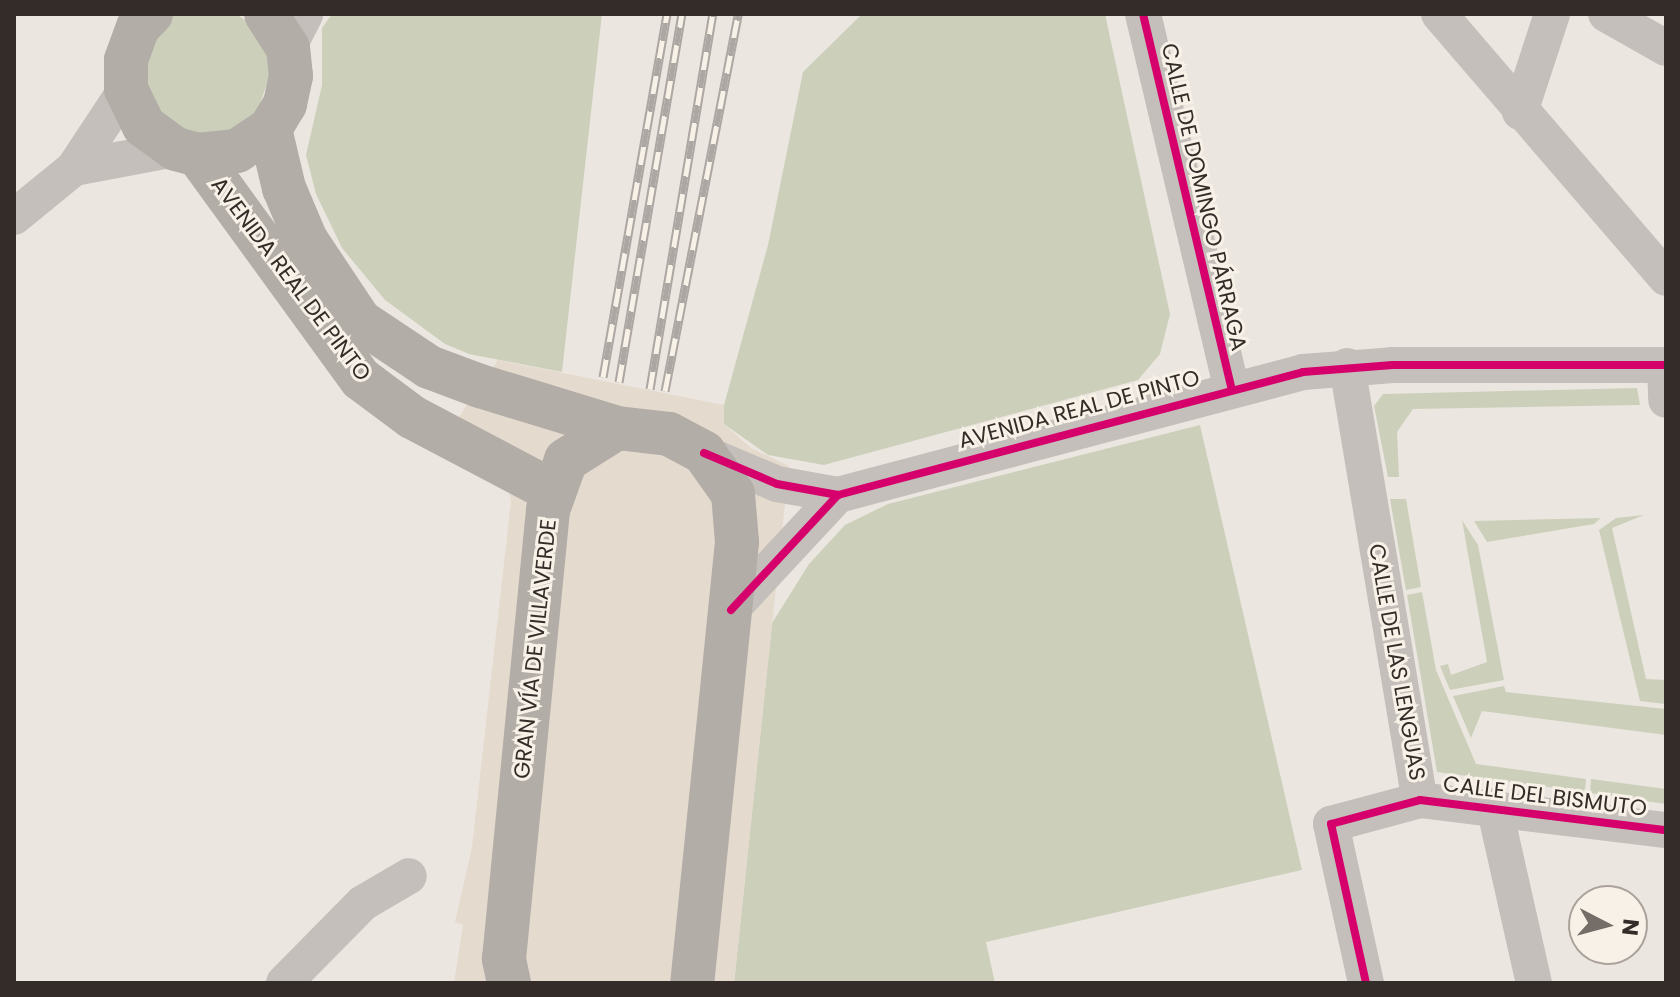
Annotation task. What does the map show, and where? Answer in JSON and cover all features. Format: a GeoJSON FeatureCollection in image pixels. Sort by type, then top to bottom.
{"type":"FeatureCollection","features":[{"type":"Feature","properties":{"kind":"main road"},"geometry":{"type":"LineString","coordinates":[[126,89],[126,60],[139,18]]}},
{"type":"Feature","properties":{"kind":"main road"},"geometry":{"type":"LineString","coordinates":[[187,152],[237,151],[270,129],[285,104],[291,76],[286,25]]}},
{"type":"Feature","properties":{"kind":"main road","name":"AVENIDA REAL DE PINTO"},"geometry":{"type":"LineString","coordinates":[[126,89],[144,126],[187,152],[361,379],[447,435],[554,492]]}},
{"type":"Feature","properties":{"kind":"main road","name":"AVENIDA REAL DE PINTO"},"geometry":{"type":"LineString","coordinates":[[270,129],[284,188],[306,240],[360,321],[429,367],[617,428]]}},
{"type":"Feature","properties":{"kind":"main road"},"geometry":{"type":"LineString","coordinates":[[617,428],[669,434],[704,453],[722,473],[739,516],[692,983]]}},
{"type":"Feature","properties":{"kind":"main road","name":"GRAN VÍA DE VILLAVERDE"},"geometry":{"type":"LineString","coordinates":[[505,975],[541,571],[554,492],[566,460],[617,428]]}},
{"type":"Feature","properties":{"kind":"street","name":"CALLE DE DOMINGO PÁRRAGA"},"geometry":{"type":"LineString","coordinates":[[1143,14],[1231,387]]}},
{"type":"Feature","properties":{"kind":"street"},"geometry":{"type":"LineString","coordinates":[[1439,14],[1520,112],[1666,278]]}},
{"type":"Feature","properties":{"kind":"street"},"geometry":{"type":"LineString","coordinates":[[1520,112],[1552,14]]}},
{"type":"Feature","properties":{"kind":"street"},"geometry":{"type":"LineString","coordinates":[[1606,14],[1666,48]]}},
{"type":"Feature","properties":{"kind":"street"},"geometry":{"type":"LineString","coordinates":[[14,217],[74,168],[126,89]]}},
{"type":"Feature","properties":{"kind":"street"},"geometry":{"type":"LineString","coordinates":[[74,168],[187,152]]}},
{"type":"Feature","properties":{"kind":"street","name":"AVENIDA REAL DE PINTO"},"geometry":{"type":"LineString","coordinates":[[704,453],[777,484],[838,495],[1231,387],[1347,366],[1666,373]]}},
{"type":"Feature","properties":{"kind":"street","name":"CALLE DE LAS LENGUAS"},"geometry":{"type":"LineString","coordinates":[[1347,366],[1420,800],[1331,824],[1366,983]]}},
{"type":"Feature","properties":{"kind":"street"},"geometry":{"type":"LineString","coordinates":[[731,610],[838,495]]}},
{"type":"Feature","properties":{"kind":"street","name":"CALLE DEL BISMUTO"},"geometry":{"type":"LineString","coordinates":[[1420,800],[1494,806],[1666,830]]}},
{"type":"Feature","properties":{"kind":"street"},"geometry":{"type":"LineString","coordinates":[[1494,806],[1534,983]]}},
{"type":"Feature","properties":{"kind":"street"},"geometry":{"type":"LineString","coordinates":[[284,983],[363,903],[409,876]]}},
{"type":"Feature","properties":{"kind":"green space"},"geometry":{"type":"Polygon","coordinates":[[[172,14],[236,14],[248,22],[268,56],[270,75],[257,112],[242,126],[205,138],[153,114],[139,58],[172,14]]]}},
{"type":"Feature","properties":{"kind":"green space"},"geometry":{"type":"Polygon","coordinates":[[[332,14],[602,14],[562,372],[469,354],[445,344],[385,300],[342,248],[316,194],[306,155],[322,85],[322,28],[332,14]]]}},
{"type":"Feature","properties":{"kind":"green space"},"geometry":{"type":"Polygon","coordinates":[[[862,14],[1105,14],[1170,314],[1160,354],[1138,380],[824,465],[768,455],[724,424],[724,405],[768,245],[803,72],[862,14]]]}},
{"type":"Feature","properties":{"kind":"green space"},"geometry":{"type":"Polygon","coordinates":[[[1637,388],[1640,405],[1413,409],[1397,432],[1399,477],[1388,477],[1374,406],[1383,394],[1637,388]]]}},
{"type":"Feature","properties":{"kind":"green space"},"geometry":{"type":"Polygon","coordinates":[[[1200,425],[1302,870],[986,942],[995,983],[734,983],[772,623],[809,564],[845,525],[888,504],[1200,425]]]}},
{"type":"Feature","properties":{"kind":"green space"},"geometry":{"type":"Polygon","coordinates":[[[1390,499],[1406,499],[1421,587],[1406,590],[1390,499]]]}},
{"type":"Feature","properties":{"kind":"green space"},"geometry":{"type":"Polygon","coordinates":[[[1644,515],[1612,528],[1646,679],[1666,680],[1666,704],[1640,701],[1599,530],[1616,518],[1644,515]]]}},
{"type":"Feature","properties":{"kind":"green space"},"geometry":{"type":"Polygon","coordinates":[[[1601,518],[1594,524],[1487,542],[1474,521],[1601,518]]]}},
{"type":"Feature","properties":{"kind":"green space"},"geometry":{"type":"Polygon","coordinates":[[[1462,520],[1478,545],[1504,680],[1450,690],[1440,666],[1448,664],[1451,675],[1487,662],[1462,520]]]}},
{"type":"Feature","properties":{"kind":"green space"},"geometry":{"type":"Polygon","coordinates":[[[1422,592],[1436,670],[1476,764],[1586,779],[1585,792],[1437,772],[1407,595],[1422,592]]]}},
{"type":"Feature","properties":{"kind":"green space"},"geometry":{"type":"Polygon","coordinates":[[[1504,686],[1506,692],[1666,709],[1666,735],[1482,711],[1471,738],[1453,696],[1504,686]]]}},
{"type":"Feature","properties":{"kind":"green space"},"geometry":{"type":"Polygon","coordinates":[[[1591,779],[1666,789],[1666,804],[1590,793],[1591,779]]]}},
{"type":"Feature","properties":{"kind":"shaded area"},"geometry":{"type":"Polygon","coordinates":[[[498,360],[724,405],[724,424],[751,448],[789,466],[734,983],[454,983],[463,925],[455,922],[472,847],[511,501],[509,491],[434,453],[498,360]]]}},
{"type":"Feature","properties":{"kind":"railway"},"geometry":{"type":"LineString","coordinates":[[603,377],[667,14]]}},
{"type":"Feature","properties":{"kind":"railway"},"geometry":{"type":"LineString","coordinates":[[619,382],[682,14]]}},
{"type":"Feature","properties":{"kind":"railway"},"geometry":{"type":"LineString","coordinates":[[650,389],[713,14]]}},
{"type":"Feature","properties":{"kind":"railway"},"geometry":{"type":"LineString","coordinates":[[665,391],[738,14]]}},
{"type":"Feature","properties":{"kind":"cycle path"},"geometry":{"type":"LineString","coordinates":[[1143,14],[1231,387]]}},
{"type":"Feature","properties":{"kind":"cycle path"},"geometry":{"type":"LineString","coordinates":[[704,453],[777,484],[838,495],[1303,372],[1393,365],[1666,365]]}},
{"type":"Feature","properties":{"kind":"cycle path"},"geometry":{"type":"LineString","coordinates":[[731,610],[838,495]]}},
{"type":"Feature","properties":{"kind":"cycle path"},"geometry":{"type":"LineString","coordinates":[[1366,983],[1331,824],[1420,800],[1666,830]]}}]}
